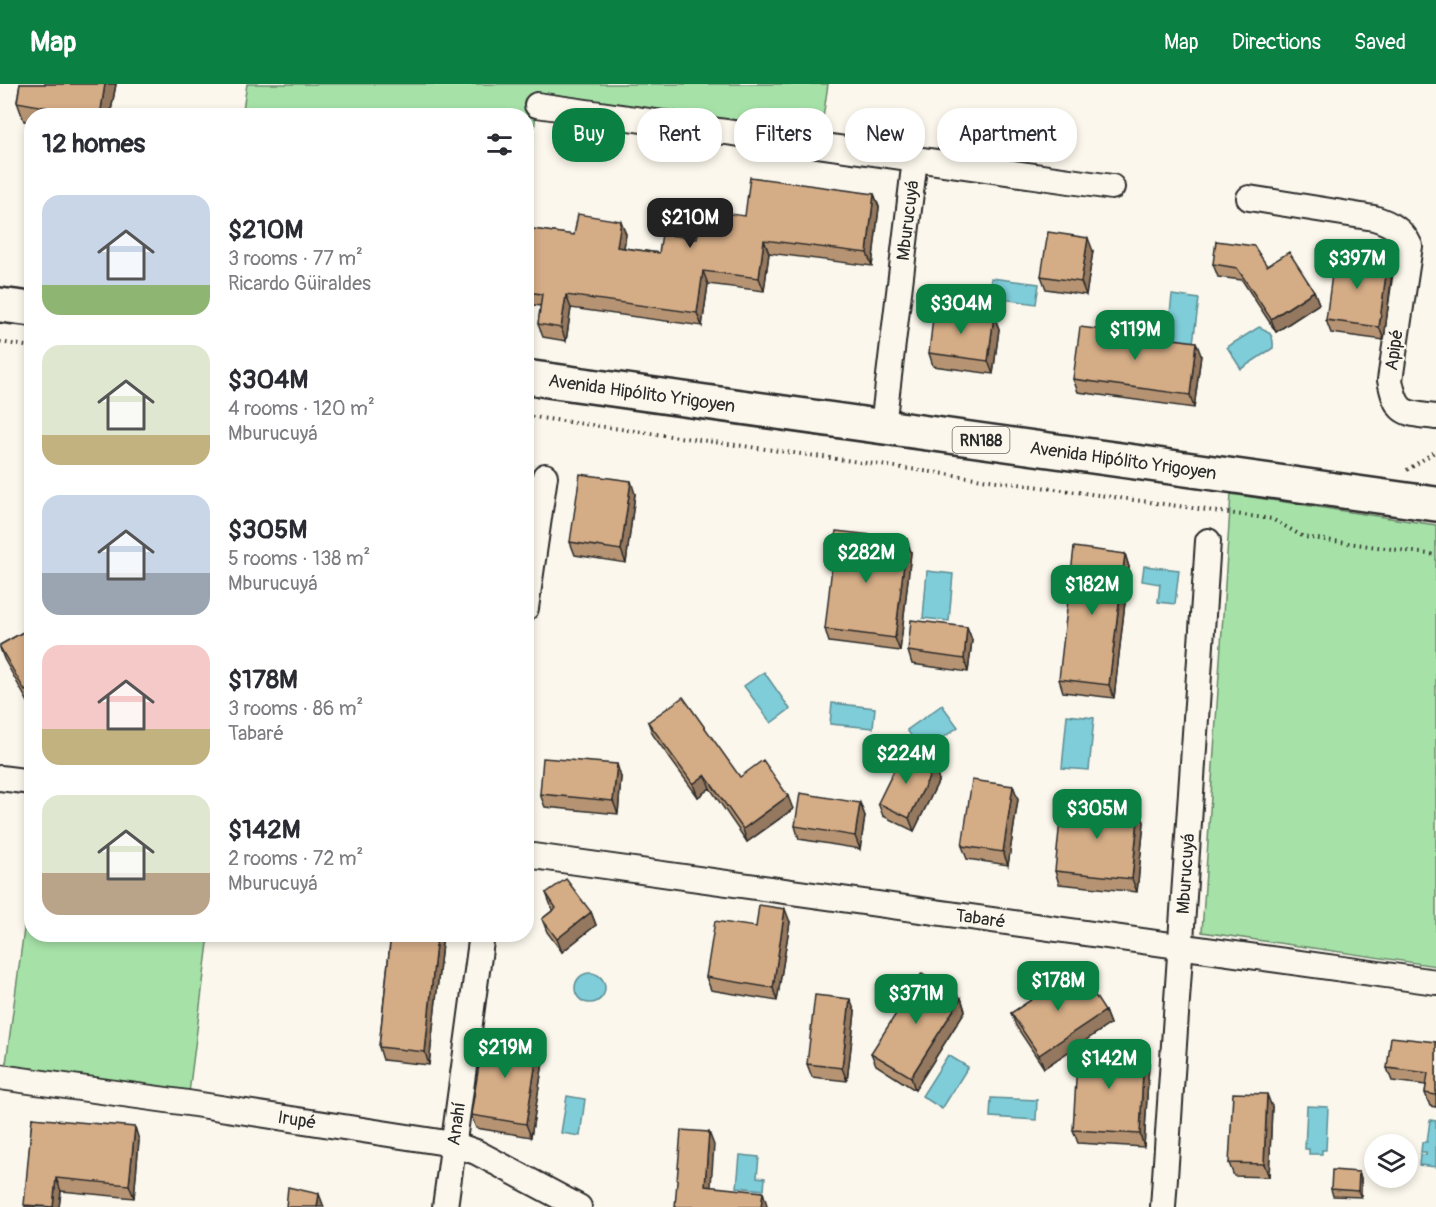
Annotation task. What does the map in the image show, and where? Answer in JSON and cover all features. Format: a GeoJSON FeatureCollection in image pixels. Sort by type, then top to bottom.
{"type":"FeatureCollection","features":[{"type":"Feature","properties":{"kind":"main road"},"geometry":{"type":"LineString","coordinates":[[0,305],[24,308]]}},
{"type":"Feature","properties":{"kind":"main road","name":"Avenida Hipólito Yrigoyen"},"geometry":{"type":"LineString","coordinates":[[534,378],[1436,504]]}},
{"type":"Feature","properties":{"kind":"street"},"geometry":{"type":"LineString","coordinates":[[537,105],[845,149]]}},
{"type":"Feature","properties":{"kind":"street"},"geometry":{"type":"LineString","coordinates":[[925,160],[1112,188]]}},
{"type":"Feature","properties":{"kind":"street","name":"Mburucuyá"},"geometry":{"type":"LineString","coordinates":[[883,426],[915,162]]}},
{"type":"Feature","properties":{"kind":"street","name":"Apipé"},"geometry":{"type":"LineString","coordinates":[[1249,198],[1374,218],[1389,223],[1406,238],[1410,246],[1390,380],[1394,400],[1408,413],[1436,417]]}},
{"type":"Feature","properties":{"kind":"street"},"geometry":{"type":"LineString","coordinates":[[534,550],[544,476]]}},
{"type":"Feature","properties":{"kind":"street","name":"Mburucuyá"},"geometry":{"type":"LineString","coordinates":[[1163,1207],[1208,541]]}},
{"type":"Feature","properties":{"kind":"street"},"geometry":{"type":"LineString","coordinates":[[0,778],[24,781]]}},
{"type":"Feature","properties":{"kind":"street","name":"Tabaré"},"geometry":{"type":"LineString","coordinates":[[534,856],[1436,982]]}},
{"type":"Feature","properties":{"kind":"street","name":"Anahí"},"geometry":{"type":"LineString","coordinates":[[444,1207],[481,942]]}},
{"type":"Feature","properties":{"kind":"street","name":"Irupé"},"geometry":{"type":"LineString","coordinates":[[0,1077],[453,1144],[476,1152],[579,1207]]}},
{"type":"Feature","properties":{"kind":"path"},"geometry":{"type":"LineString","coordinates":[[0,342],[24,346]]}},
{"type":"Feature","properties":{"kind":"path"},"geometry":{"type":"LineString","coordinates":[[534,417],[1272,519],[1304,537],[1436,555]]}},
{"type":"Feature","properties":{"kind":"green space"},"geometry":{"type":"Polygon","coordinates":[[[247,84],[828,84],[824,108],[734,108],[734,133],[722,131],[722,108],[637,108],[637,119],[625,117],[625,108],[558,108],[537,105],[534,131],[534,108],[243,108],[247,84]]]}},
{"type":"Feature","properties":{"kind":"green space"},"geometry":{"type":"Polygon","coordinates":[[[1231,494],[1436,525],[1436,966],[1202,932],[1231,494]]]}},
{"type":"Feature","properties":{"kind":"green space"},"geometry":{"type":"Polygon","coordinates":[[[24,929],[24,942],[208,942],[189,1093],[5,1071],[24,929]]]}},
{"type":"Feature","properties":{"kind":"water"},"geometry":{"type":"Polygon","coordinates":[[[991,278],[1039,284],[1036,304],[989,297],[991,278]]]}},
{"type":"Feature","properties":{"kind":"water"},"geometry":{"type":"Polygon","coordinates":[[[1172,295],[1199,299],[1193,343],[1167,340],[1172,295]]]}},
{"type":"Feature","properties":{"kind":"water"},"geometry":{"type":"Polygon","coordinates":[[[1259,327],[1271,334],[1273,348],[1241,369],[1227,347],[1259,327]]]}},
{"type":"Feature","properties":{"kind":"water"},"geometry":{"type":"Polygon","coordinates":[[[1144,566],[1179,570],[1175,604],[1158,602],[1160,584],[1142,581],[1144,566]]]}},
{"type":"Feature","properties":{"kind":"water"},"geometry":{"type":"Polygon","coordinates":[[[927,571],[953,574],[949,621],[923,618],[927,571]]]}},
{"type":"Feature","properties":{"kind":"water"},"geometry":{"type":"Polygon","coordinates":[[[764,672],[790,709],[771,723],[744,686],[764,672]]]}},
{"type":"Feature","properties":{"kind":"water"},"geometry":{"type":"Polygon","coordinates":[[[832,703],[875,708],[873,728],[830,724],[832,703]]]}},
{"type":"Feature","properties":{"kind":"water"},"geometry":{"type":"Polygon","coordinates":[[[942,705],[958,727],[923,752],[907,730],[942,705]]]}},
{"type":"Feature","properties":{"kind":"water"},"geometry":{"type":"Polygon","coordinates":[[[1067,715],[1094,718],[1089,770],[1062,768],[1067,715]]]}},
{"type":"Feature","properties":{"kind":"water"},"geometry":{"type":"Polygon","coordinates":[[[590,973],[596,974],[604,982],[604,994],[596,1002],[590,1003],[584,1002],[576,994],[575,988],[576,982],[584,974],[590,973]]]}},
{"type":"Feature","properties":{"kind":"water"},"geometry":{"type":"Polygon","coordinates":[[[948,1055],[968,1067],[942,1109],[922,1096],[948,1055]]]}},
{"type":"Feature","properties":{"kind":"water"},"geometry":{"type":"Polygon","coordinates":[[[567,1096],[585,1099],[580,1136],[561,1133],[567,1096]]]}},
{"type":"Feature","properties":{"kind":"water"},"geometry":{"type":"Polygon","coordinates":[[[991,1098],[1037,1100],[1036,1120],[990,1117],[991,1098]]]}},
{"type":"Feature","properties":{"kind":"water"},"geometry":{"type":"Polygon","coordinates":[[[1307,1106],[1328,1107],[1326,1150],[1322,1150],[1322,1154],[1309,1154],[1309,1149],[1305,1149],[1307,1106]]]}},
{"type":"Feature","properties":{"kind":"water"},"geometry":{"type":"Polygon","coordinates":[[[1430,1120],[1436,1121],[1436,1167],[1419,1165],[1420,1154],[1426,1155],[1426,1152],[1421,1152],[1422,1142],[1427,1142],[1430,1120]]]}},
{"type":"Feature","properties":{"kind":"water"},"geometry":{"type":"Polygon","coordinates":[[[740,1155],[759,1157],[757,1177],[765,1178],[764,1190],[737,1187],[740,1155]]]}},
{"type":"Feature","properties":{"kind":"building"},"geometry":{"type":"Polygon","coordinates":[[[20,84],[105,84],[101,108],[50,108],[17,102],[20,84]]]}},
{"type":"Feature","properties":{"kind":"building"},"geometry":{"type":"Polygon","coordinates":[[[750,177],[874,194],[867,253],[764,240],[759,278],[703,271],[697,313],[566,295],[561,328],[538,324],[542,294],[534,293],[534,229],[574,235],[578,214],[621,221],[617,247],[659,253],[662,234],[697,239],[701,210],[745,216],[750,177]]]}},
{"type":"Feature","properties":{"kind":"building"},"geometry":{"type":"Polygon","coordinates":[[[1048,232],[1088,238],[1081,282],[1041,276],[1048,232]]]}},
{"type":"Feature","properties":{"kind":"building"},"geometry":{"type":"Polygon","coordinates":[[[1216,241],[1254,246],[1267,266],[1289,252],[1314,291],[1271,319],[1237,268],[1213,264],[1216,241]]]}},
{"type":"Feature","properties":{"kind":"building"},"geometry":{"type":"Polygon","coordinates":[[[1335,252],[1388,259],[1379,327],[1326,320],[1335,252]]]}},
{"type":"Feature","properties":{"kind":"building"},"geometry":{"type":"Polygon","coordinates":[[[934,309],[994,316],[988,361],[929,353],[934,309]]]}},
{"type":"Feature","properties":{"kind":"building"},"geometry":{"type":"Polygon","coordinates":[[[1080,327],[1196,342],[1190,395],[1073,379],[1080,327]]]}},
{"type":"Feature","properties":{"kind":"building"},"geometry":{"type":"Polygon","coordinates":[[[580,474],[631,481],[621,550],[570,542],[580,474]]]}},
{"type":"Feature","properties":{"kind":"building"},"geometry":{"type":"Polygon","coordinates":[[[836,531],[907,539],[895,638],[825,629],[836,531]]]}},
{"type":"Feature","properties":{"kind":"building"},"geometry":{"type":"Polygon","coordinates":[[[1074,547],[1125,554],[1109,685],[1059,679],[1074,547]]]}},
{"type":"Feature","properties":{"kind":"building"},"geometry":{"type":"Polygon","coordinates":[[[911,620],[967,627],[964,659],[908,651],[911,620]]]}},
{"type":"Feature","properties":{"kind":"building"},"geometry":{"type":"Polygon","coordinates":[[[24,632],[24,689],[0,647],[24,632]]]}},
{"type":"Feature","properties":{"kind":"building"},"geometry":{"type":"Polygon","coordinates":[[[683,697],[740,777],[763,760],[788,796],[743,829],[705,775],[693,784],[648,722],[683,697]]]}},
{"type":"Feature","properties":{"kind":"building"},"geometry":{"type":"Polygon","coordinates":[[[903,752],[934,767],[909,818],[878,803],[903,752]]]}},
{"type":"Feature","properties":{"kind":"building"},"geometry":{"type":"Polygon","coordinates":[[[543,758],[617,764],[613,801],[540,794],[543,758]]]}},
{"type":"Feature","properties":{"kind":"building"},"geometry":{"type":"Polygon","coordinates":[[[972,780],[1013,786],[1003,852],[962,846],[972,780]]]}},
{"type":"Feature","properties":{"kind":"building"},"geometry":{"type":"Polygon","coordinates":[[[800,793],[860,803],[855,836],[795,826],[800,793]]]}},
{"type":"Feature","properties":{"kind":"building"},"geometry":{"type":"Polygon","coordinates":[[[1062,800],[1139,809],[1132,879],[1055,871],[1062,800]]]}},
{"type":"Feature","properties":{"kind":"building"},"geometry":{"type":"Polygon","coordinates":[[[566,879],[591,912],[557,939],[542,919],[556,908],[546,893],[566,879]]]}},
{"type":"Feature","properties":{"kind":"building"},"geometry":{"type":"Polygon","coordinates":[[[759,905],[785,909],[773,988],[706,977],[715,921],[756,927],[759,905]]]}},
{"type":"Feature","properties":{"kind":"building"},"geometry":{"type":"Polygon","coordinates":[[[390,942],[436,942],[425,1052],[379,1047],[390,942]]]}},
{"type":"Feature","properties":{"kind":"building"},"geometry":{"type":"Polygon","coordinates":[[[1078,969],[1105,1011],[1039,1055],[1011,1013],[1078,969]]]}},
{"type":"Feature","properties":{"kind":"building"},"geometry":{"type":"Polygon","coordinates":[[[922,973],[961,998],[911,1077],[871,1053],[922,973]]]}},
{"type":"Feature","properties":{"kind":"building"},"geometry":{"type":"Polygon","coordinates":[[[815,995],[850,999],[842,1068],[807,1064],[815,995]]]}},
{"type":"Feature","properties":{"kind":"building"},"geometry":{"type":"Polygon","coordinates":[[[484,1034],[539,1043],[526,1124],[471,1115],[484,1034]]]}},
{"type":"Feature","properties":{"kind":"building"},"geometry":{"type":"Polygon","coordinates":[[[1391,1037],[1436,1042],[1436,1095],[1425,1093],[1428,1073],[1387,1068],[1391,1037]]]}},
{"type":"Feature","properties":{"kind":"building"},"geometry":{"type":"Polygon","coordinates":[[[1078,1046],[1144,1050],[1140,1134],[1073,1130],[1078,1046]]]}},
{"type":"Feature","properties":{"kind":"building"},"geometry":{"type":"Polygon","coordinates":[[[1233,1093],[1267,1094],[1264,1164],[1229,1163],[1233,1093]]]}},
{"type":"Feature","properties":{"kind":"building"},"geometry":{"type":"Polygon","coordinates":[[[32,1118],[135,1127],[129,1185],[56,1178],[53,1207],[24,1205],[32,1118]]]}},
{"type":"Feature","properties":{"kind":"building"},"geometry":{"type":"Polygon","coordinates":[[[681,1130],[709,1132],[705,1186],[763,1192],[761,1207],[675,1207],[681,1130]]]}},
{"type":"Feature","properties":{"kind":"building"},"geometry":{"type":"Polygon","coordinates":[[[1332,1170],[1359,1172],[1358,1191],[1331,1189],[1332,1170]]]}},
{"type":"Feature","properties":{"kind":"building"},"geometry":{"type":"Polygon","coordinates":[[[288,1187],[319,1194],[317,1207],[286,1207],[288,1187]]]}}]}
